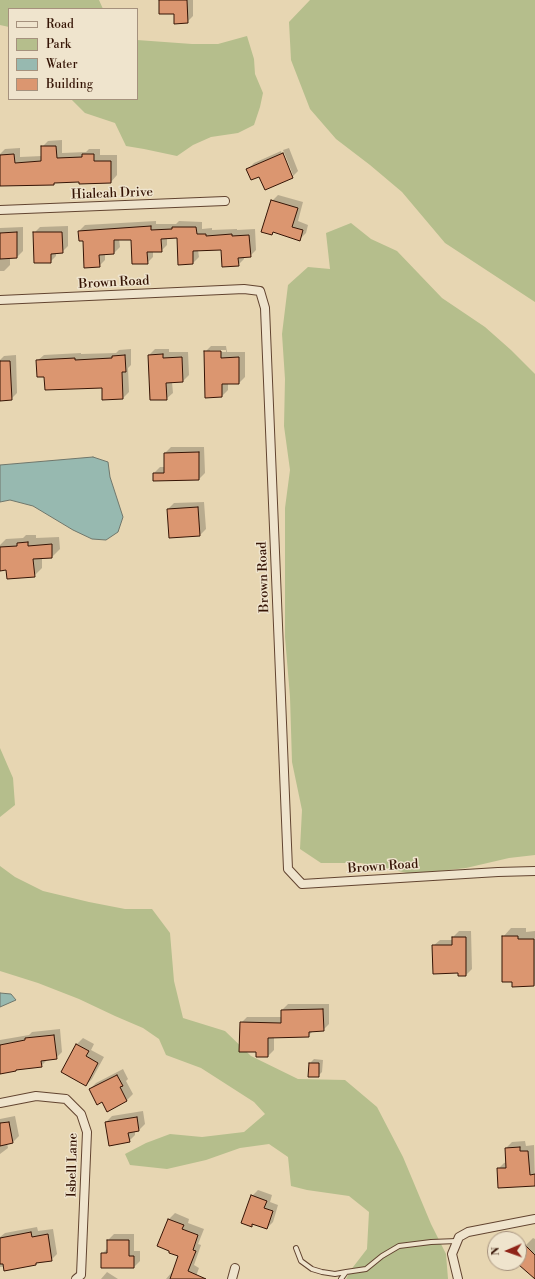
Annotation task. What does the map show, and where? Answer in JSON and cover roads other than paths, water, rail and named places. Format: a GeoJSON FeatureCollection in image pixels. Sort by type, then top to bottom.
{"type":"FeatureCollection","features":[{"type":"Feature","properties":{"kind":"street","name":"Hialeah Drive"},"geometry":{"type":"LineString","coordinates":[[0,210],[225,201]]}},
{"type":"Feature","properties":{"kind":"street","name":"Brown Road"},"geometry":{"type":"LineString","coordinates":[[0,300],[244,289],[260,291],[265,308],[288,869],[302,884],[535,871]]}},
{"type":"Feature","properties":{"kind":"street","name":"Isbell Lane"},"geometry":{"type":"LineString","coordinates":[[0,1103],[36,1096],[66,1098],[81,1114],[87,1132],[81,1275],[76,1279]]}},
{"type":"Feature","properties":{"kind":"street"},"geometry":{"type":"LineString","coordinates":[[458,1279],[452,1254],[459,1237],[468,1232],[535,1219]]}},
{"type":"Feature","properties":{"kind":"street"},"geometry":{"type":"LineString","coordinates":[[232,1279],[235,1268]]}},
{"type":"Feature","properties":{"kind":"lane"},"geometry":{"type":"LineString","coordinates":[[296,1248],[301,1261],[312,1269],[335,1274],[366,1269],[382,1256],[399,1246],[431,1242],[458,1241]]}},
{"type":"Feature","properties":{"kind":"lane"},"geometry":{"type":"LineString","coordinates":[[341,1279],[346,1272]]}},
{"type":"Feature","properties":{"kind":"water"},"geometry":{"type":"Polygon","coordinates":[[[93,457],[108,462],[110,477],[123,517],[118,532],[106,540],[92,539],[73,530],[33,506],[10,500],[0,502],[0,465],[93,457]]]}},
{"type":"Feature","properties":{"kind":"water"},"geometry":{"type":"Polygon","coordinates":[[[0,993],[11,994],[16,1000],[0,1007],[0,993]]]}}]}
